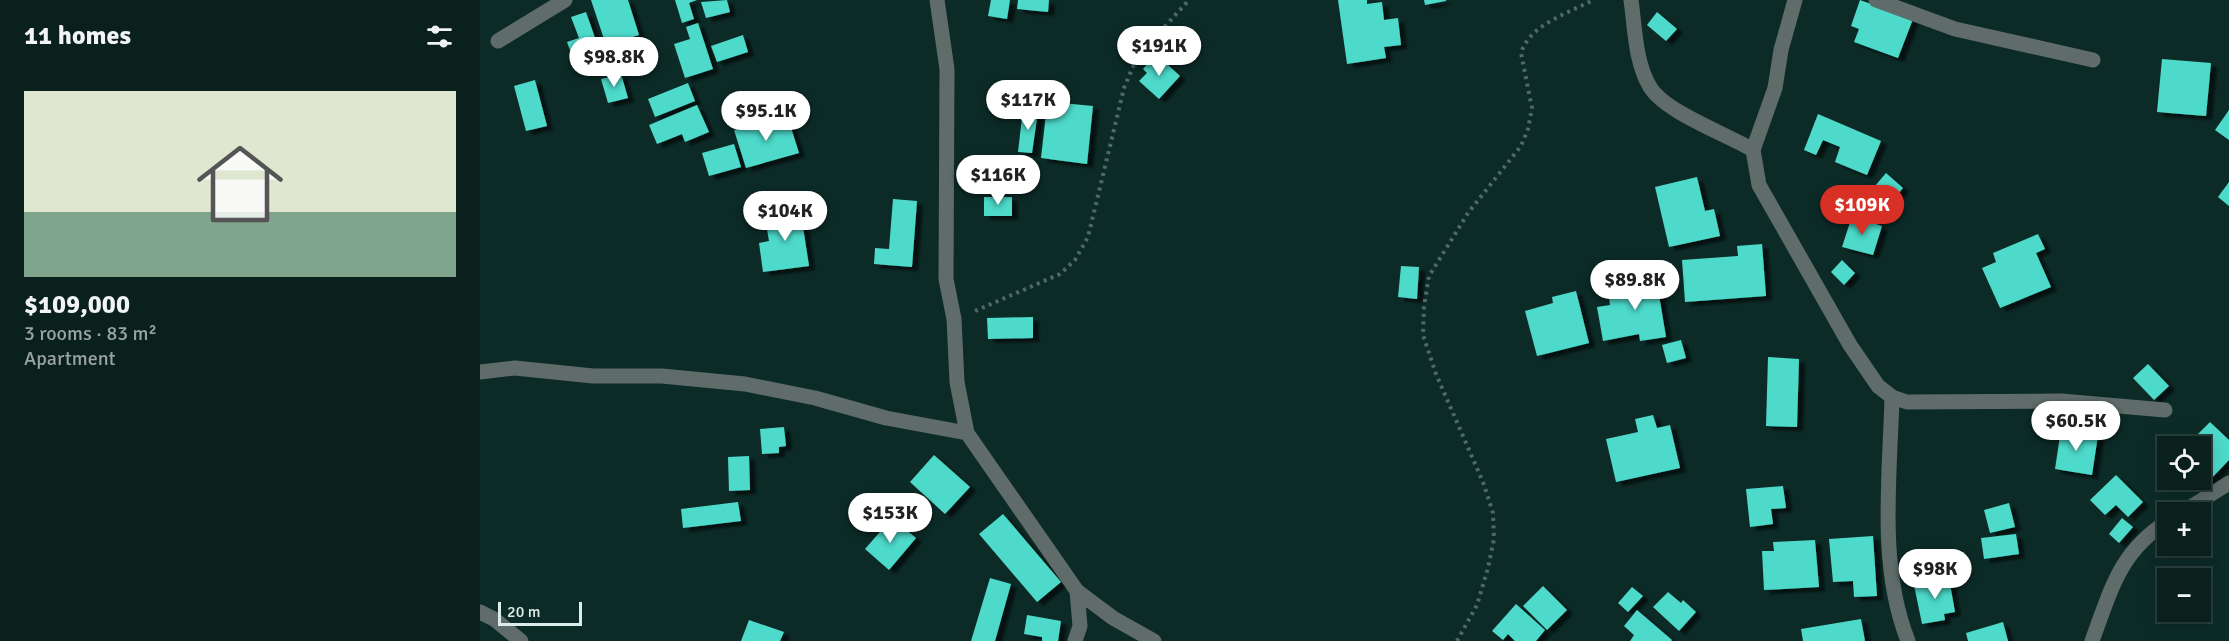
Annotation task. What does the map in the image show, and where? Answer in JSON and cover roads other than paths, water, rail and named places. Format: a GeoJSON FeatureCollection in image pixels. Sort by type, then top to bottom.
{"type":"FeatureCollection","features":[{"type":"Feature","properties":{"kind":"street"},"geometry":{"type":"LineString","coordinates":[[498,41],[565,0]]}},
{"type":"Feature","properties":{"kind":"street"},"geometry":{"type":"LineString","coordinates":[[937,0],[947,69],[946,279],[954,319],[957,382],[967,433],[1077,591],[1113,618],[1154,641]]}},
{"type":"Feature","properties":{"kind":"street"},"geometry":{"type":"LineString","coordinates":[[1631,0],[1636,42],[1650,87],[1662,99],[1689,117],[1753,150]]}},
{"type":"Feature","properties":{"kind":"street"},"geometry":{"type":"LineString","coordinates":[[1795,0],[1781,50],[1775,88],[1753,150],[1759,185],[1850,345],[1878,386],[1892,397],[1907,402],[2061,401],[2165,410]]}},
{"type":"Feature","properties":{"kind":"street"},"geometry":{"type":"LineString","coordinates":[[1876,0],[1955,29],[2093,60]]}},
{"type":"Feature","properties":{"kind":"street"},"geometry":{"type":"LineString","coordinates":[[480,372],[515,368],[593,376],[662,376],[745,384],[815,398],[886,418],[967,433]]}},
{"type":"Feature","properties":{"kind":"street"},"geometry":{"type":"LineString","coordinates":[[1892,397],[1889,556],[1892,586],[1908,641]]}},
{"type":"Feature","properties":{"kind":"street"},"geometry":{"type":"LineString","coordinates":[[2199,502],[2229,483]]}},
{"type":"Feature","properties":{"kind":"street"},"geometry":{"type":"LineString","coordinates":[[2092,641],[2126,558],[2144,537],[2157,528]]}},
{"type":"Feature","properties":{"kind":"street"},"geometry":{"type":"LineString","coordinates":[[1075,641],[1080,626],[1077,591]]}},
{"type":"Feature","properties":{"kind":"street"},"geometry":{"type":"LineString","coordinates":[[480,612],[494,619],[521,641]]}}]}
